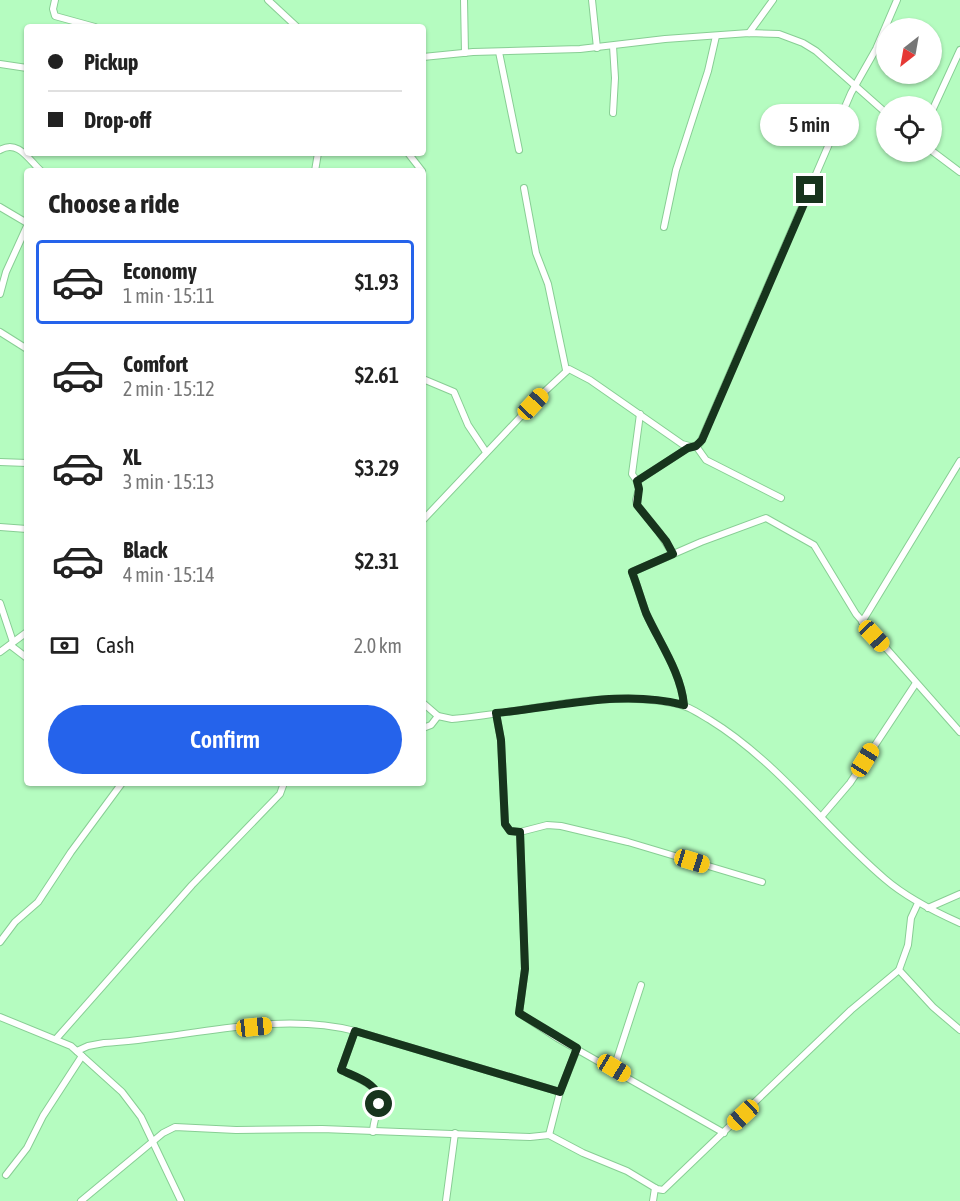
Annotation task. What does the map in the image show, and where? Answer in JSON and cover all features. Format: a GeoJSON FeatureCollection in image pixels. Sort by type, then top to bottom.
{"type":"FeatureCollection","features":[{"type":"Feature","properties":{"kind":"street"},"geometry":{"type":"LineString","coordinates":[[55,0],[52,9],[55,16],[84,24]]}},
{"type":"Feature","properties":{"kind":"street"},"geometry":{"type":"LineString","coordinates":[[268,0],[294,24]]}},
{"type":"Feature","properties":{"kind":"street"},"geometry":{"type":"LineString","coordinates":[[464,0],[465,53]]}},
{"type":"Feature","properties":{"kind":"street"},"geometry":{"type":"LineString","coordinates":[[592,0],[597,48]]}},
{"type":"Feature","properties":{"kind":"street"},"geometry":{"type":"LineString","coordinates":[[749,33],[773,0]]}},
{"type":"Feature","properties":{"kind":"street"},"geometry":{"type":"LineString","coordinates":[[637,481],[688,448],[696,446],[702,440],[856,85],[876,49],[897,0]]}},
{"type":"Feature","properties":{"kind":"street"},"geometry":{"type":"LineString","coordinates":[[426,57],[499,51],[597,48],[647,41],[749,33],[779,34],[802,43],[830,62],[876,104]]}},
{"type":"Feature","properties":{"kind":"street"},"geometry":{"type":"LineString","coordinates":[[664,227],[676,170],[708,71],[716,36]]}},
{"type":"Feature","properties":{"kind":"street"},"geometry":{"type":"LineString","coordinates":[[613,46],[615,78],[613,113]]}},
{"type":"Feature","properties":{"kind":"street"},"geometry":{"type":"LineString","coordinates":[[499,51],[519,150]]}},
{"type":"Feature","properties":{"kind":"street"},"geometry":{"type":"LineString","coordinates":[[939,96],[960,51]]}},
{"type":"Feature","properties":{"kind":"street"},"geometry":{"type":"LineString","coordinates":[[0,64],[24,68]]}},
{"type":"Feature","properties":{"kind":"street"},"geometry":{"type":"LineString","coordinates":[[0,150],[9,146],[16,148],[24,155]]}},
{"type":"Feature","properties":{"kind":"street"},"geometry":{"type":"LineString","coordinates":[[25,156],[38,168]]}},
{"type":"Feature","properties":{"kind":"street"},"geometry":{"type":"LineString","coordinates":[[942,158],[960,172]]}},
{"type":"Feature","properties":{"kind":"street"},"geometry":{"type":"LineString","coordinates":[[524,188],[536,253],[548,284],[566,370]]}},
{"type":"Feature","properties":{"kind":"street"},"geometry":{"type":"LineString","coordinates":[[0,207],[24,222]]}},
{"type":"Feature","properties":{"kind":"street"},"geometry":{"type":"LineString","coordinates":[[0,294],[6,272],[24,231]]}},
{"type":"Feature","properties":{"kind":"street"},"geometry":{"type":"LineString","coordinates":[[0,332],[24,347]]}},
{"type":"Feature","properties":{"kind":"street"},"geometry":{"type":"LineString","coordinates":[[566,370],[581,374],[688,448]]}},
{"type":"Feature","properties":{"kind":"street"},"geometry":{"type":"LineString","coordinates":[[426,517],[566,370]]}},
{"type":"Feature","properties":{"kind":"street"},"geometry":{"type":"LineString","coordinates":[[426,380],[454,392],[468,425],[486,452]]}},
{"type":"Feature","properties":{"kind":"street"},"geometry":{"type":"LineString","coordinates":[[640,414],[633,474],[639,489],[637,505],[666,541],[673,554]]}},
{"type":"Feature","properties":{"kind":"street"},"geometry":{"type":"LineString","coordinates":[[696,446],[706,460],[781,498]]}},
{"type":"Feature","properties":{"kind":"street"},"geometry":{"type":"LineString","coordinates":[[862,622],[960,461]]}},
{"type":"Feature","properties":{"kind":"street"},"geometry":{"type":"LineString","coordinates":[[0,462],[24,463]]}},
{"type":"Feature","properties":{"kind":"street"},"geometry":{"type":"LineString","coordinates":[[684,705],[681,689],[647,614],[632,572],[718,535],[768,519],[814,545],[862,622],[960,732]]}},
{"type":"Feature","properties":{"kind":"street"},"geometry":{"type":"LineString","coordinates":[[0,527],[24,529]]}},
{"type":"Feature","properties":{"kind":"street"},"geometry":{"type":"LineString","coordinates":[[0,603],[11,643],[24,655]]}},
{"type":"Feature","properties":{"kind":"street"},"geometry":{"type":"LineString","coordinates":[[0,652],[24,634]]}},
{"type":"Feature","properties":{"kind":"street"},"geometry":{"type":"LineString","coordinates":[[821,817],[850,783],[916,683]]}},
{"type":"Feature","properties":{"kind":"street"},"geometry":{"type":"LineString","coordinates":[[426,706],[438,716],[452,719],[612,698],[650,699],[684,705],[720,726],[793,786],[821,817],[886,880],[918,903],[960,922]]}},
{"type":"Feature","properties":{"kind":"street"},"geometry":{"type":"LineString","coordinates":[[496,713],[501,740],[506,826],[510,831],[520,832],[547,825],[561,826],[628,842],[762,882]]}},
{"type":"Feature","properties":{"kind":"street"},"geometry":{"type":"LineString","coordinates":[[426,727],[431,725],[438,716]]}},
{"type":"Feature","properties":{"kind":"street"},"geometry":{"type":"LineString","coordinates":[[0,942],[15,922],[38,902],[70,852],[120,786]]}},
{"type":"Feature","properties":{"kind":"street"},"geometry":{"type":"LineString","coordinates":[[56,1039],[192,885],[280,794],[283,786]]}},
{"type":"Feature","properties":{"kind":"street"},"geometry":{"type":"LineString","coordinates":[[520,832],[525,969],[519,1013],[724,1133]]}},
{"type":"Feature","properties":{"kind":"street"},"geometry":{"type":"LineString","coordinates":[[928,908],[960,894]]}},
{"type":"Feature","properties":{"kind":"street"},"geometry":{"type":"LineString","coordinates":[[81,1201],[153,1141],[168,1130],[182,1126],[236,1130],[322,1129],[442,1135],[454,1133],[530,1137],[549,1135],[583,1153],[627,1171],[660,1190],[724,1133],[851,1010],[899,970],[908,945],[911,918],[918,903]]}},
{"type":"Feature","properties":{"kind":"street"},"geometry":{"type":"LineString","coordinates":[[899,970],[926,1000],[960,1030]]}},
{"type":"Feature","properties":{"kind":"street"},"geometry":{"type":"LineString","coordinates":[[614,1068],[641,984]]}},
{"type":"Feature","properties":{"kind":"street"},"geometry":{"type":"LineString","coordinates":[[0,1017],[56,1039],[80,1053],[128,1099],[139,1113],[181,1201]]}},
{"type":"Feature","properties":{"kind":"street"},"geometry":{"type":"LineString","coordinates":[[6,1175],[27,1148],[42,1116],[80,1053],[88,1046],[104,1042],[276,1024],[328,1025],[560,1092]]}},
{"type":"Feature","properties":{"kind":"street"},"geometry":{"type":"LineString","coordinates":[[355,1031],[341,1070],[366,1083],[379,1095],[373,1132]]}},
{"type":"Feature","properties":{"kind":"street"},"geometry":{"type":"LineString","coordinates":[[549,1135],[560,1092],[577,1048]]}},
{"type":"Feature","properties":{"kind":"street"},"geometry":{"type":"LineString","coordinates":[[446,1201],[454,1133]]}},
{"type":"Feature","properties":{"kind":"street"},"geometry":{"type":"LineString","coordinates":[[653,1201],[655,1188]]}},
{"type":"Feature","properties":{"kind":"route"},"geometry":{"type":"LineString","coordinates":[[379,1104],[377,1091],[341,1070],[355,1031],[499,1075],[550,1087],[560,1092],[577,1048],[519,1013],[525,969],[522,856],[520,832],[510,831],[505,824],[501,740],[496,713],[598,698],[650,699],[684,705],[681,689],[647,614],[632,572],[673,554],[666,541],[637,505],[636,498],[639,492],[637,481],[688,448],[696,446],[702,440],[810,190]]}}]}
